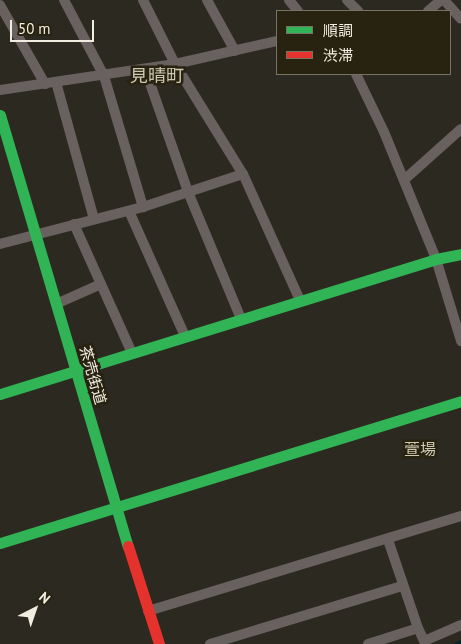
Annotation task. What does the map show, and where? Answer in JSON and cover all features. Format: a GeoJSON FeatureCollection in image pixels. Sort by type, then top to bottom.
{"type":"FeatureCollection","features":[{"type":"Feature","properties":{"kind":"street"},"geometry":{"type":"LineString","coordinates":[[64,0],[104,76],[142,207]]}},
{"type":"Feature","properties":{"kind":"street"},"geometry":{"type":"LineString","coordinates":[[143,0],[175,64],[243,174],[300,300]]}},
{"type":"Feature","properties":{"kind":"street"},"geometry":{"type":"LineString","coordinates":[[207,0],[235,51]]}},
{"type":"Feature","properties":{"kind":"street"},"geometry":{"type":"LineString","coordinates":[[288,0],[297,10]]}},
{"type":"Feature","properties":{"kind":"street"},"geometry":{"type":"LineString","coordinates":[[347,0],[357,10]]}},
{"type":"Feature","properties":{"kind":"street"},"geometry":{"type":"LineString","coordinates":[[429,10],[442,0],[461,19]]}},
{"type":"Feature","properties":{"kind":"street"},"geometry":{"type":"LineString","coordinates":[[0,5],[51,83],[94,219]]}},
{"type":"Feature","properties":{"kind":"street"},"geometry":{"type":"LineString","coordinates":[[0,90],[175,64],[276,42]]}},
{"type":"Feature","properties":{"kind":"street"},"geometry":{"type":"LineString","coordinates":[[145,69],[188,192],[241,319]]}},
{"type":"Feature","properties":{"kind":"street"},"geometry":{"type":"LineString","coordinates":[[356,75],[384,132],[436,259],[461,341]]}},
{"type":"Feature","properties":{"kind":"street","name":"茶売街道"},"geometry":{"type":"LineString","coordinates":[[0,115],[116,508],[159,644]]}},
{"type":"Feature","properties":{"kind":"street"},"geometry":{"type":"LineString","coordinates":[[404,180],[461,129]]}},
{"type":"Feature","properties":{"kind":"street"},"geometry":{"type":"LineString","coordinates":[[0,244],[142,207],[243,174]]}},
{"type":"Feature","properties":{"kind":"street"},"geometry":{"type":"LineString","coordinates":[[129,210],[184,336]]}},
{"type":"Feature","properties":{"kind":"street"},"geometry":{"type":"LineString","coordinates":[[74,224],[132,353]]}},
{"type":"Feature","properties":{"kind":"street"},"geometry":{"type":"LineString","coordinates":[[0,394],[300,300],[436,259],[461,254]]}},
{"type":"Feature","properties":{"kind":"street"},"geometry":{"type":"LineString","coordinates":[[56,304],[101,284]]}},
{"type":"Feature","properties":{"kind":"street"},"geometry":{"type":"LineString","coordinates":[[0,543],[461,401]]}},
{"type":"Feature","properties":{"kind":"street"},"geometry":{"type":"LineString","coordinates":[[148,611],[388,540],[461,516]]}},
{"type":"Feature","properties":{"kind":"street"},"geometry":{"type":"LineString","coordinates":[[388,540],[402,586],[424,641],[461,625]]}},
{"type":"Feature","properties":{"kind":"street"},"geometry":{"type":"LineString","coordinates":[[210,644],[402,586]]}},
{"type":"Feature","properties":{"kind":"street"},"geometry":{"type":"LineString","coordinates":[[368,644],[418,628]]}},
{"type":"Feature","properties":{"kind":"waterway"},"geometry":{"type":"LineString","coordinates":[[455,644],[461,641]]}},
{"type":"Feature","properties":{"kind":"traffic: fast"},"geometry":{"type":"LineString","coordinates":[[0,115],[128,546]]}},
{"type":"Feature","properties":{"kind":"traffic: fast"},"geometry":{"type":"LineString","coordinates":[[0,394],[436,259],[461,254]]}},
{"type":"Feature","properties":{"kind":"traffic: fast"},"geometry":{"type":"LineString","coordinates":[[0,543],[461,401]]}},
{"type":"Feature","properties":{"kind":"traffic: jam"},"geometry":{"type":"LineString","coordinates":[[128,546],[159,644]]}},
{"type":"Feature","properties":{"kind":"district","name":"見晴町"},"geometry":{"type":"Point","coordinates":[157,76]}},
{"type":"Feature","properties":{"kind":"district","name":"萱場"},"geometry":{"type":"Point","coordinates":[420,449]}}]}
